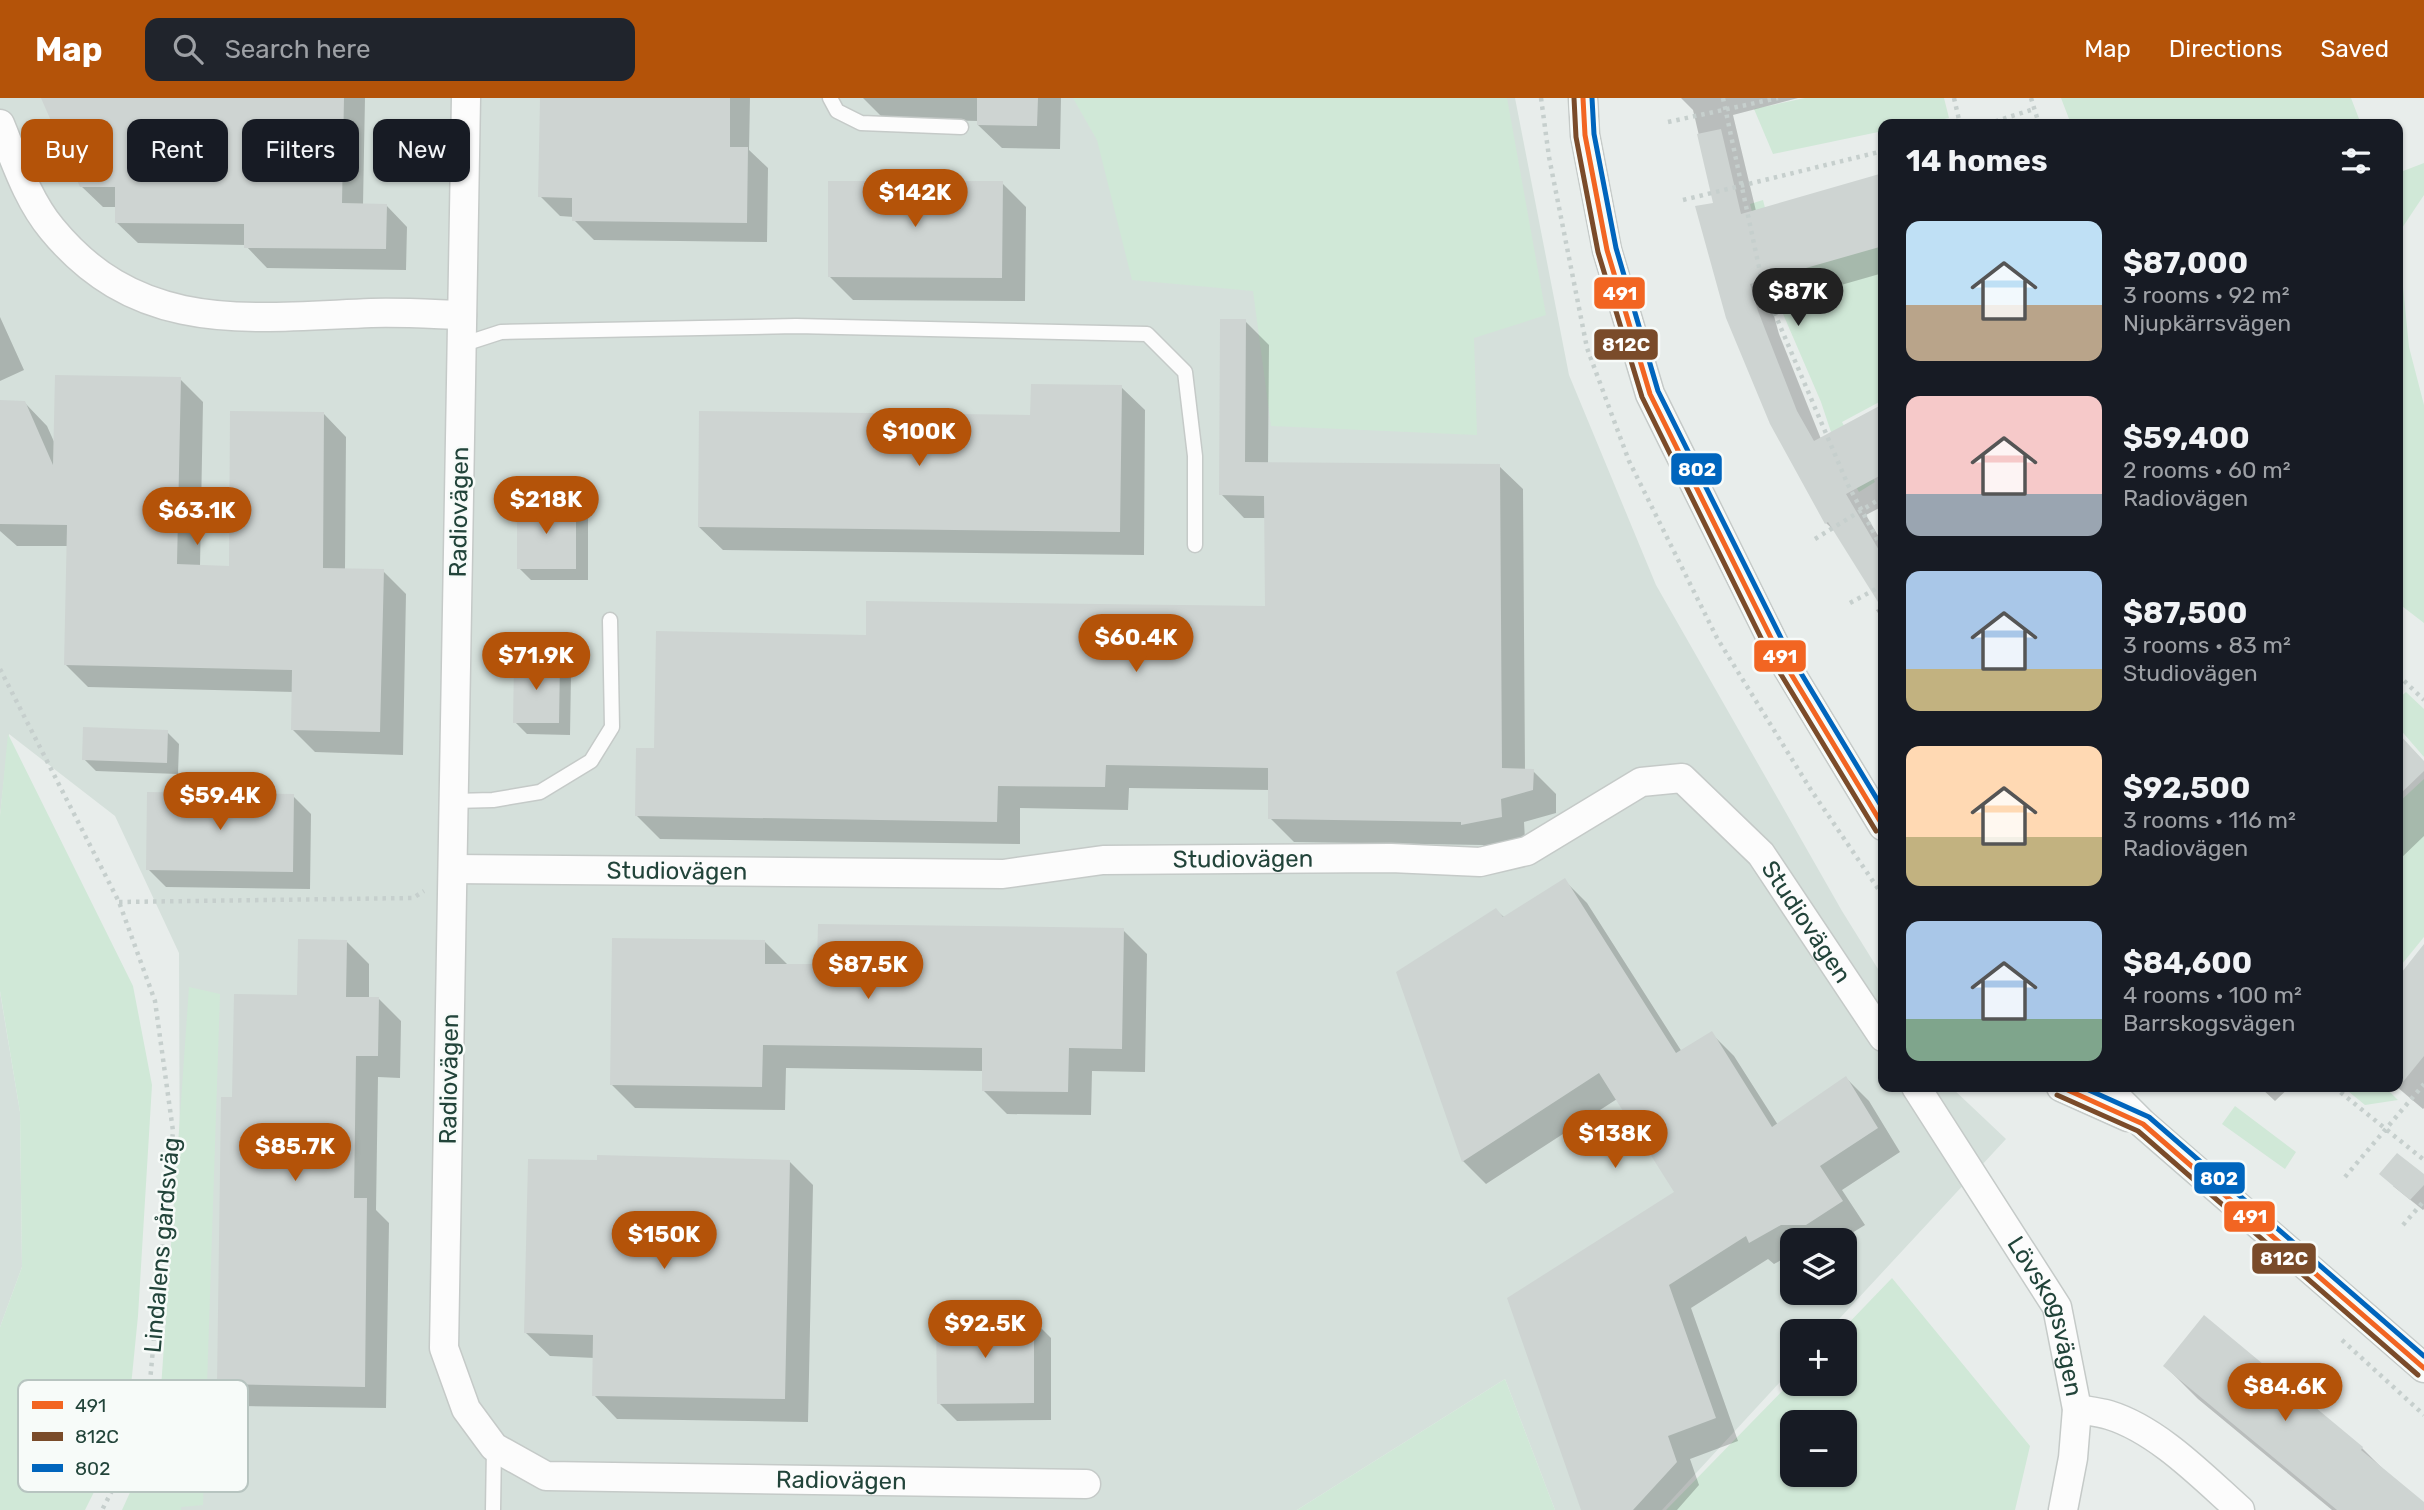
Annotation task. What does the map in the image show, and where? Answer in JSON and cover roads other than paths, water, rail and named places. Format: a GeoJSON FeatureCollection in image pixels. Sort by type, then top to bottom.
{"type":"FeatureCollection","features":[{"type":"Feature","properties":{"kind":"street","name":"Radiovägen"},"geometry":{"type":"LineString","coordinates":[[466,98],[444,1348],[466,1409],[495,1447],[547,1476],[1086,1484]]}},
{"type":"Feature","properties":{"kind":"street"},"geometry":{"type":"LineString","coordinates":[[1583,98],[1585,135],[1607,250],[1650,394],[1779,654],[1878,817]]}},
{"type":"Feature","properties":{"kind":"street"},"geometry":{"type":"LineString","coordinates":[[0,124],[27,190],[51,228],[84,263],[127,292],[162,307],[206,315],[268,318],[374,313],[462,315]]}},
{"type":"Feature","properties":{"kind":"street","name":"Studiovägen"},"geometry":{"type":"LineString","coordinates":[[453,870],[1003,874],[1103,860],[1391,858],[1480,862],[1527,851],[1641,782],[1682,778],[1761,853],[1878,1029]]}},
{"type":"Feature","properties":{"kind":"street","name":"Lövskogsvägen"},"geometry":{"type":"LineString","coordinates":[[1919,1092],[2057,1307],[2077,1409],[2073,1458],[2063,1510]]}},
{"type":"Feature","properties":{"kind":"street"},"geometry":{"type":"LineString","coordinates":[[2072,1092],[2143,1124]]}},
{"type":"Feature","properties":{"kind":"street"},"geometry":{"type":"LineString","coordinates":[[2111,1092],[2143,1124],[2424,1368]]}},
{"type":"Feature","properties":{"kind":"street"},"geometry":{"type":"LineString","coordinates":[[2077,1409],[2110,1415],[2142,1431],[2180,1457],[2240,1510]]}},
{"type":"Feature","properties":{"kind":"lane"},"geometry":{"type":"LineString","coordinates":[[831,98],[837,111],[861,123],[961,127]]}},
{"type":"Feature","properties":{"kind":"lane"},"geometry":{"type":"LineString","coordinates":[[461,345],[501,332],[783,327],[1147,334],[1185,372],[1195,456],[1195,545]]}},
{"type":"Feature","properties":{"kind":"lane"},"geometry":{"type":"LineString","coordinates":[[454,802],[493,800],[540,792],[591,761],[612,727],[610,620]]}},
{"type":"Feature","properties":{"kind":"lane"},"geometry":{"type":"LineString","coordinates":[[493,1510],[495,1447]]}}]}
